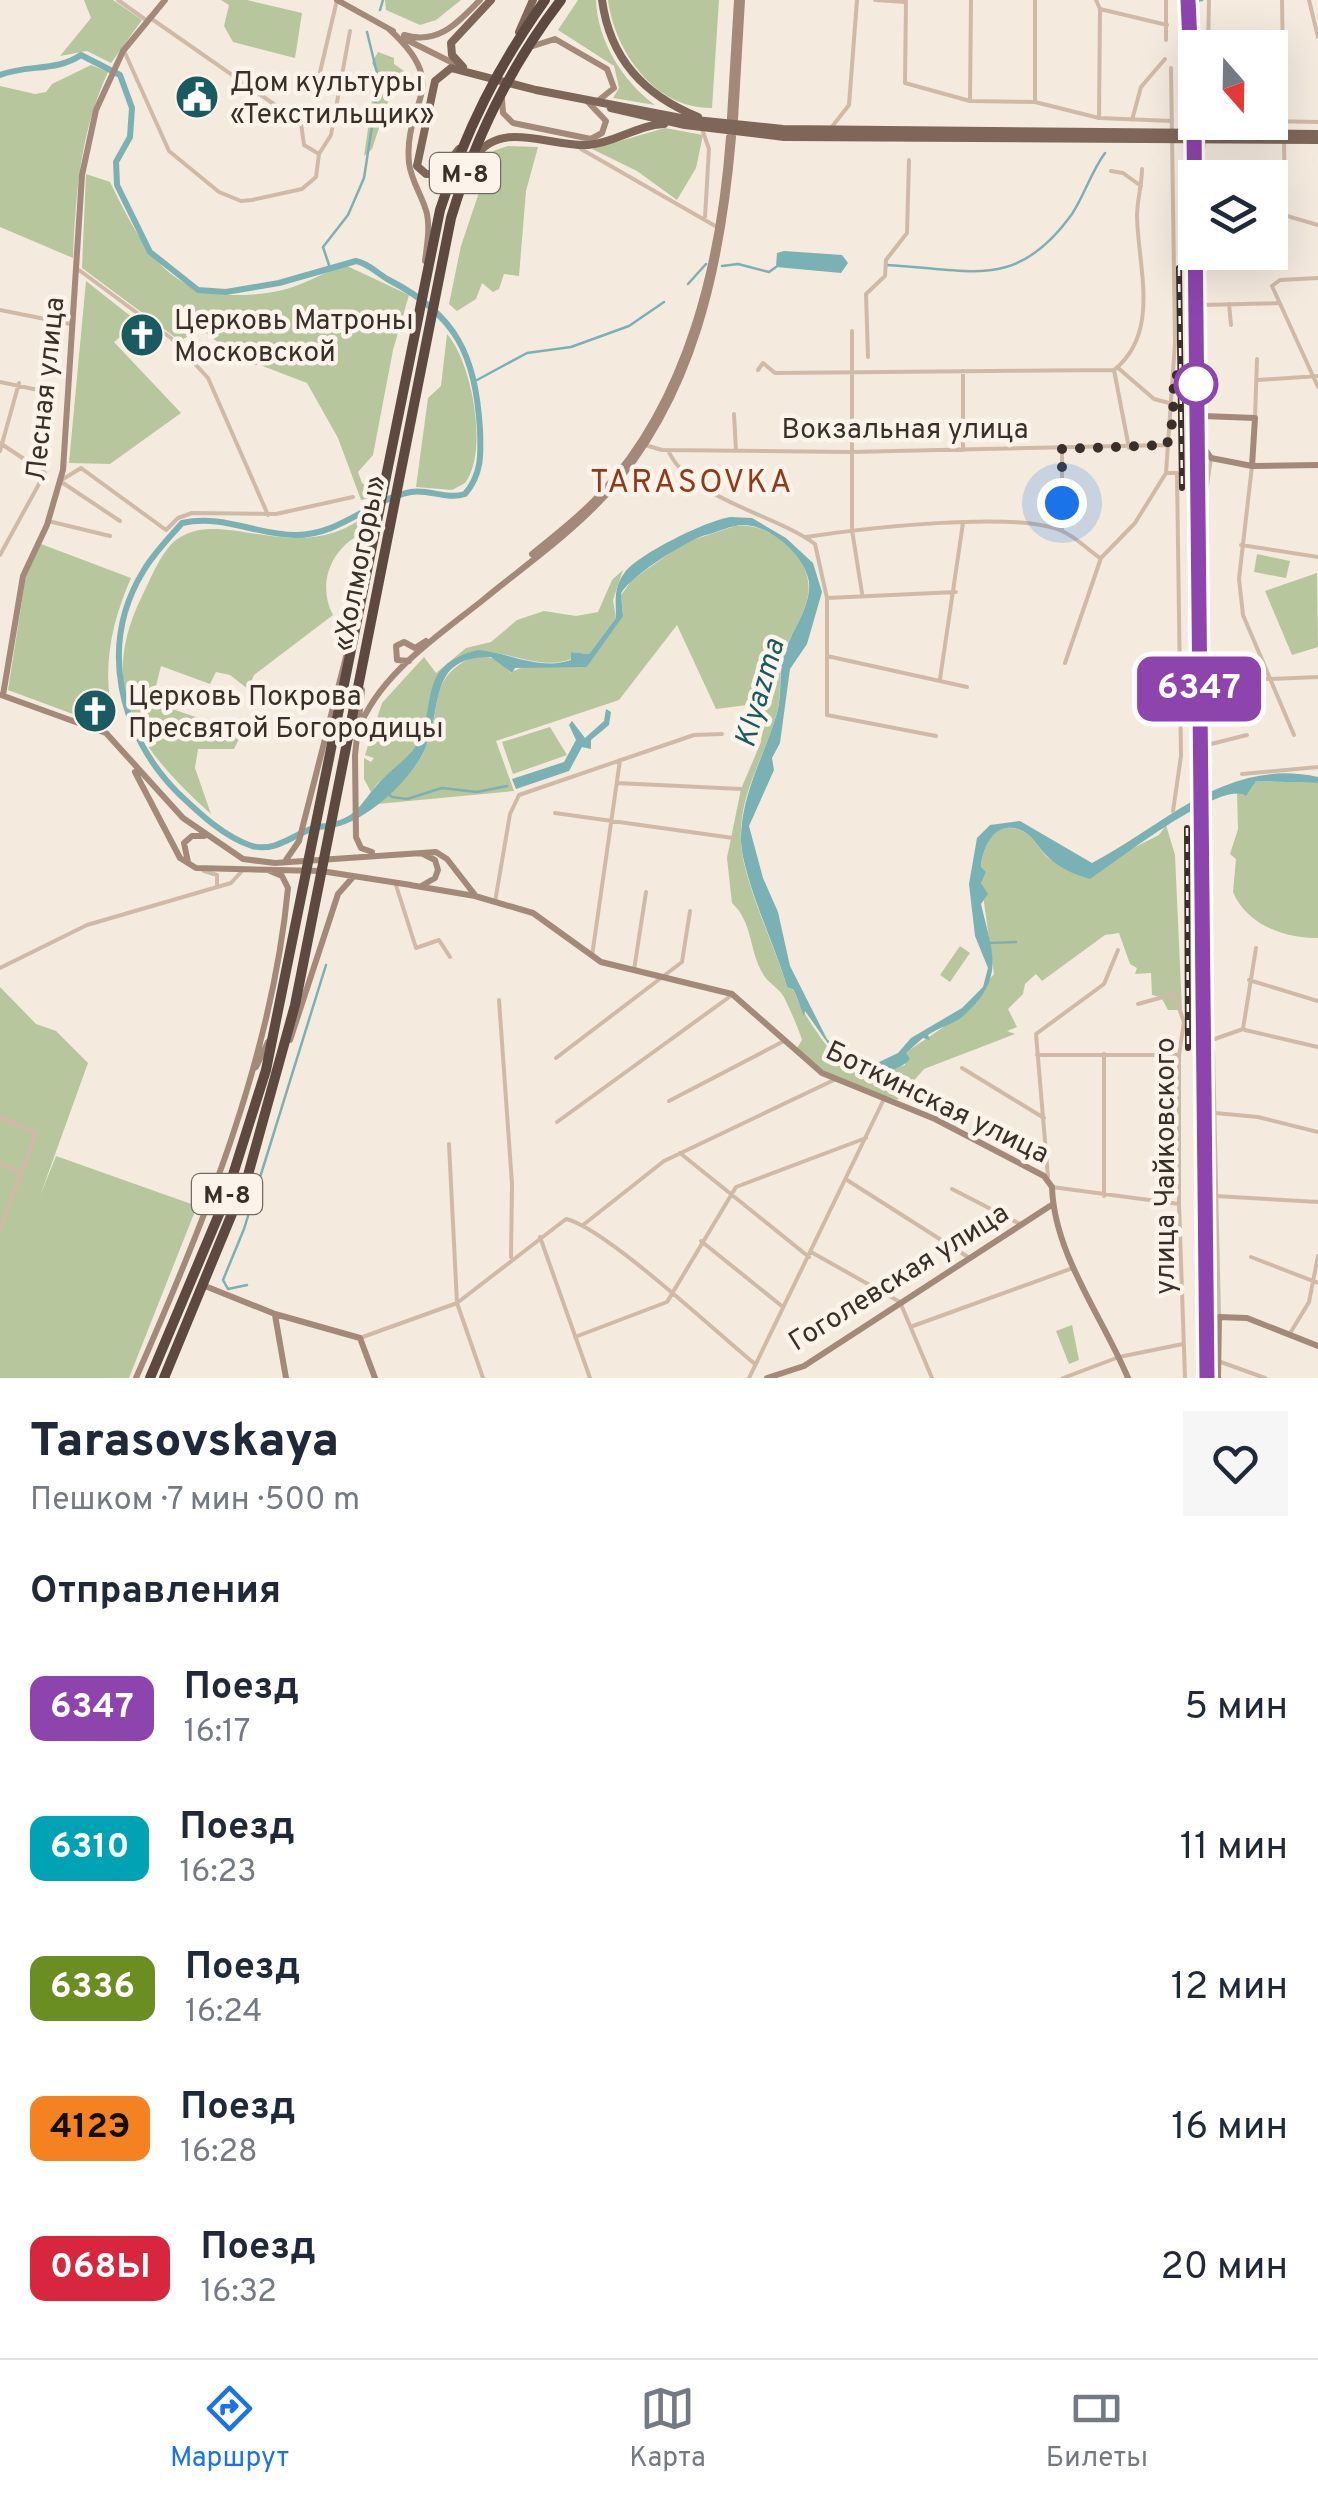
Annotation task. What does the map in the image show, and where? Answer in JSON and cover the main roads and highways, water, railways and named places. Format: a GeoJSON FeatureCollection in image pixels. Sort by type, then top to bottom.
{"type":"FeatureCollection","features":[{"type":"Feature","properties":{"kind":"highway","name":"«Холмогоры»"},"geometry":{"type":"LineString","coordinates":[[150,1378],[225,1200],[277,1023],[307,877],[314,805],[355,631],[414,324],[461,145],[510,49],[545,0]]}},
{"type":"Feature","properties":{"kind":"highway","name":"«Холмогоры»"},"geometry":{"type":"LineString","coordinates":[[164,1378],[248,1175],[282,1059],[434,295],[467,169],[504,86],[561,0]]}},
{"type":"Feature","properties":{"kind":"main road"},"geometry":{"type":"LineString","coordinates":[[472,71],[452,55],[451,42],[491,0]]}},
{"type":"Feature","properties":{"kind":"main road"},"geometry":{"type":"LineString","coordinates":[[510,49],[534,0]]}},
{"type":"Feature","properties":{"kind":"main road"},"geometry":{"type":"LineString","coordinates":[[602,0],[615,49],[642,85],[679,110],[716,124]]}},
{"type":"Feature","properties":{"kind":"main road"},"geometry":{"type":"LineString","coordinates":[[461,145],[439,174],[426,174],[417,166],[416,154],[436,77],[448,68],[716,124],[815,132],[1094,137]]}},
{"type":"Feature","properties":{"kind":"main road"},"geometry":{"type":"LineString","coordinates":[[583,99],[685,125]]}},
{"type":"Feature","properties":{"kind":"main road"},"geometry":{"type":"LineString","coordinates":[[467,169],[489,142],[506,136],[586,145],[652,125],[784,136],[1318,137]]}},
{"type":"Feature","properties":{"kind":"water"},"geometry":{"type":"Polygon","coordinates":[[[777,253],[842,255],[848,263],[841,273],[776,267],[777,253]]]}},
{"type":"Feature","properties":{"kind":"water"},"geometry":{"type":"Polygon","coordinates":[[[731,517],[752,518],[786,538],[813,563],[822,592],[807,644],[790,669],[780,743],[772,758],[774,770],[749,826],[763,878],[778,912],[790,966],[827,1039],[849,1060],[875,1064],[898,1053],[911,1038],[962,1008],[983,987],[988,968],[975,936],[969,884],[977,838],[990,825],[1020,821],[1092,863],[1226,785],[1285,773],[1318,777],[1318,783],[1256,781],[1246,796],[1234,794],[1215,799],[1193,810],[1090,879],[1057,865],[1026,833],[1000,830],[989,841],[981,867],[986,872],[981,883],[988,894],[981,904],[992,952],[991,978],[985,990],[962,1017],[928,1035],[930,1040],[923,1038],[906,1053],[910,1059],[903,1065],[878,1071],[843,1065],[805,1011],[804,1016],[794,990],[787,987],[742,850],[746,802],[777,713],[784,655],[809,591],[801,562],[785,543],[764,530],[743,525],[697,538],[635,578],[621,594],[623,616],[587,667],[515,668],[512,673],[491,657],[456,665],[441,687],[426,747],[410,773],[372,809],[330,828],[332,822],[358,808],[415,747],[432,687],[446,665],[478,650],[547,663],[571,660],[571,652],[589,654],[616,618],[616,595],[625,572],[674,539],[731,517]]]}},
{"type":"Feature","properties":{"kind":"water"},"geometry":{"type":"Polygon","coordinates":[[[606,709],[611,712],[609,725],[591,740],[591,749],[582,747],[569,771],[516,789],[512,779],[564,762],[576,740],[569,725],[572,721],[585,738],[604,721],[606,709]]]}},
{"type":"Feature","properties":{"kind":"waterway"},"geometry":{"type":"LineString","coordinates":[[380,10],[383,0]]}},
{"type":"Feature","properties":{"kind":"waterway"},"geometry":{"type":"LineString","coordinates":[[1190,2],[1202,0]]}},
{"type":"Feature","properties":{"kind":"waterway"},"geometry":{"type":"LineString","coordinates":[[329,265],[323,247],[348,215],[364,178],[379,81],[367,32]]}},
{"type":"Feature","properties":{"kind":"waterway","name":"Klyazma"},"geometry":{"type":"LineString","coordinates":[[0,75],[62,64],[81,55],[120,75],[132,108],[130,137],[116,162],[117,185],[150,252],[198,290],[226,292],[279,283],[356,261],[431,308],[446,323],[467,359],[477,403],[480,447],[477,471],[465,494],[411,492],[341,524],[296,535],[211,521],[182,523],[148,564],[130,598],[119,658],[129,716],[141,744],[178,793],[222,831],[252,846],[273,846],[310,829],[330,826]]}},
{"type":"Feature","properties":{"kind":"waterway"},"geometry":{"type":"LineString","coordinates":[[886,265],[990,270],[1031,255],[1072,214],[1105,153]]}},
{"type":"Feature","properties":{"kind":"waterway"},"geometry":{"type":"LineString","coordinates":[[688,284],[706,264]]}},
{"type":"Feature","properties":{"kind":"waterway"},"geometry":{"type":"LineString","coordinates":[[722,266],[738,264],[769,272],[776,267]]}},
{"type":"Feature","properties":{"kind":"waterway"},"geometry":{"type":"LineString","coordinates":[[477,380],[527,353],[571,347],[629,326],[664,302]]}},
{"type":"Feature","properties":{"kind":"waterway"},"geometry":{"type":"LineString","coordinates":[[385,791],[392,797],[407,799],[442,788],[477,792],[507,786]]}},
{"type":"Feature","properties":{"kind":"waterway"},"geometry":{"type":"LineString","coordinates":[[989,943],[1016,942]]}},
{"type":"Feature","properties":{"kind":"waterway"},"geometry":{"type":"LineString","coordinates":[[247,1285],[228,1289],[223,1280],[244,1229],[326,965]]}},
{"type":"Feature","properties":{"kind":"railway"},"geometry":{"type":"LineString","coordinates":[[1188,0],[1194,129],[1207,1378]]}},
{"type":"Feature","properties":{"kind":"railway"},"geometry":{"type":"LineString","coordinates":[[1179,270],[1182,488]]}},
{"type":"Feature","properties":{"kind":"railway"},"geometry":{"type":"LineString","coordinates":[[1187,828],[1188,1048]]}},
{"type":"Feature","properties":{"kind":"train","name":"6347"},"geometry":{"type":"LineString","coordinates":[[1188,0],[1194,129],[1207,1378]]}},
{"type":"Feature","properties":{"kind":"place","name":"Дом культуры «Текстильщик»"},"geometry":{"type":"Point","coordinates":[197,97]}},
{"type":"Feature","properties":{"kind":"place","name":"Церковь Матроны Московской"},"geometry":{"type":"Point","coordinates":[142,335]}},
{"type":"Feature","properties":{"kind":"place","name":"Церковь Покрова Пресвятой Богородицы"},"geometry":{"type":"Point","coordinates":[95,711]}},
{"type":"Feature","properties":{"kind":"district","name":"TARASOVKA"},"geometry":{"type":"Point","coordinates":[692,481]}}]}
